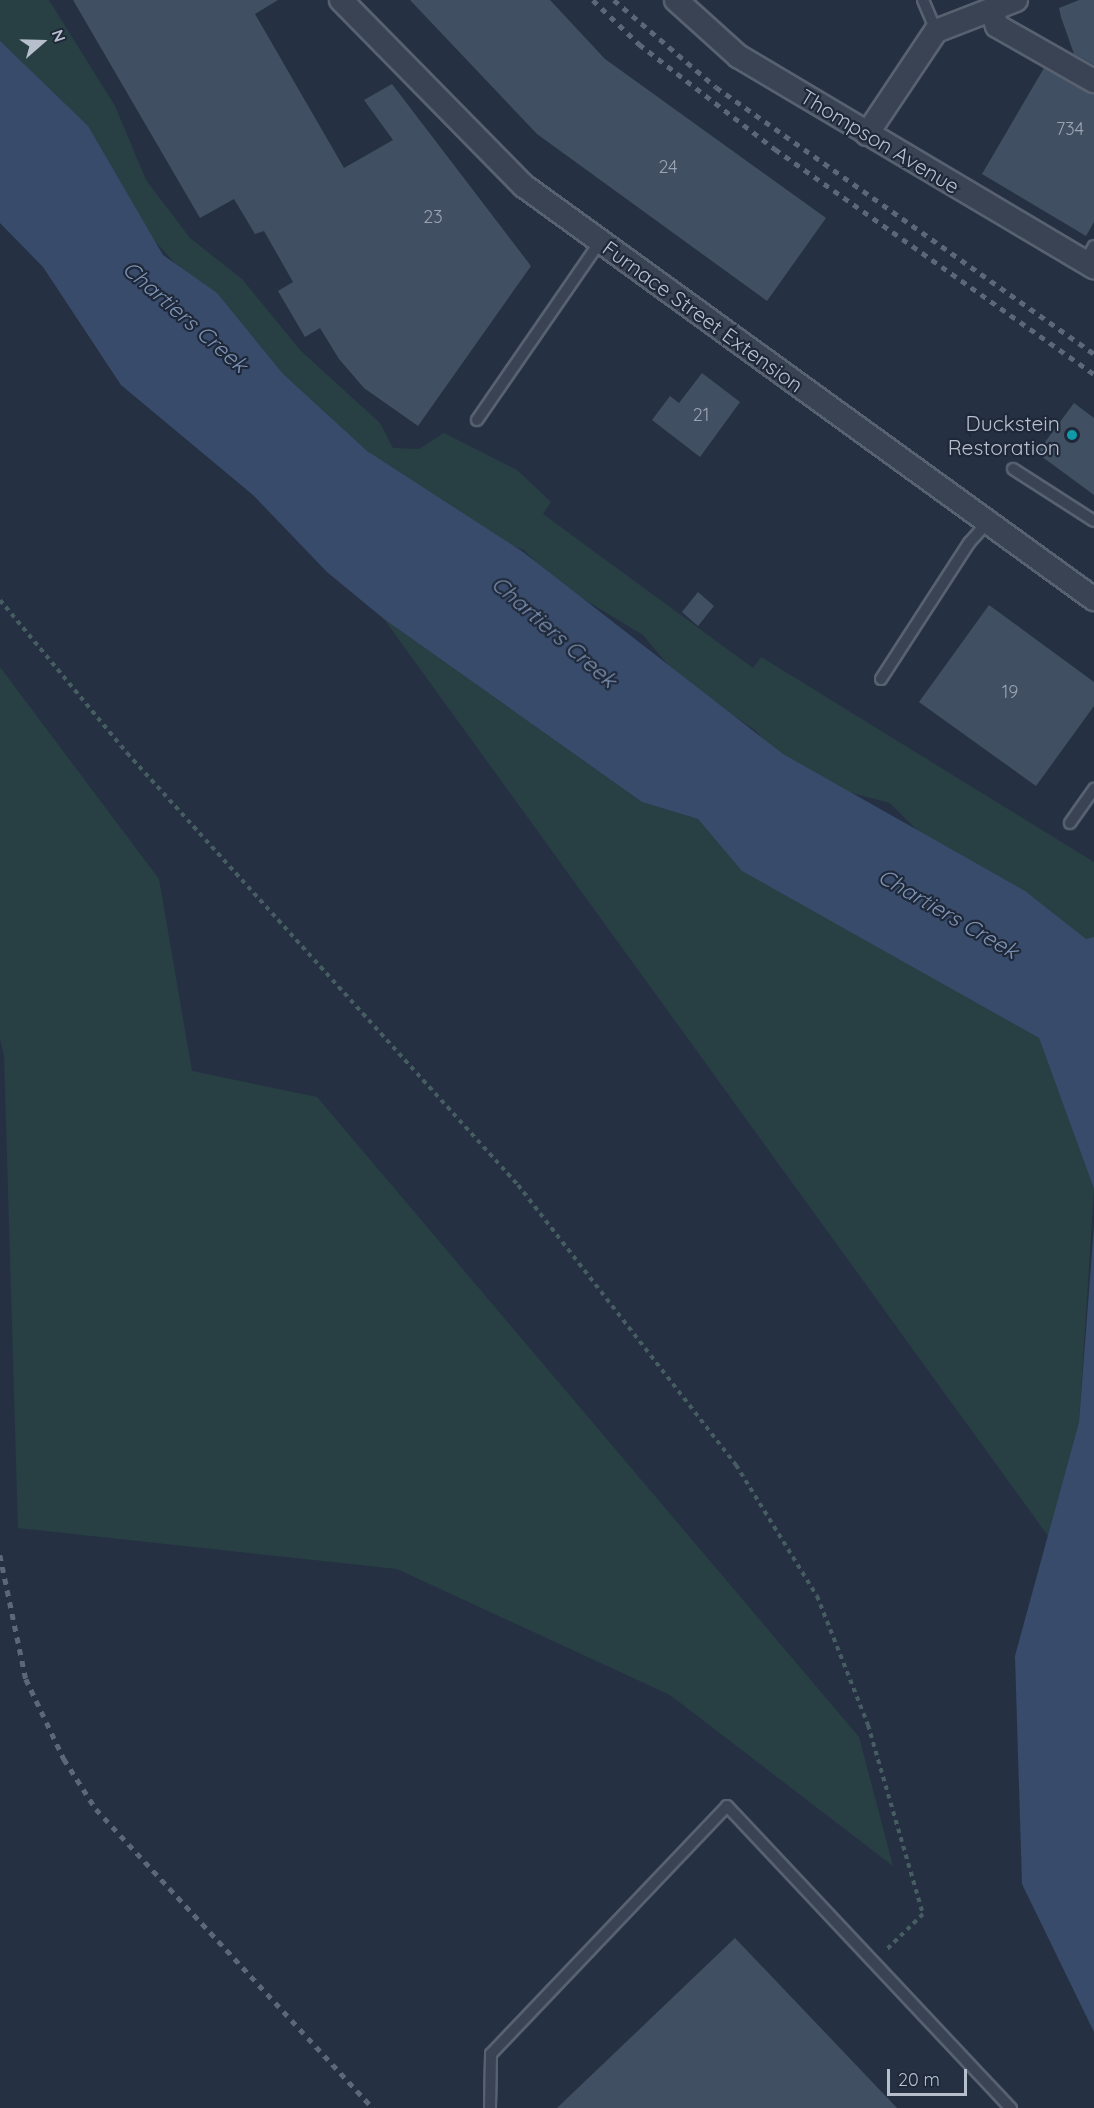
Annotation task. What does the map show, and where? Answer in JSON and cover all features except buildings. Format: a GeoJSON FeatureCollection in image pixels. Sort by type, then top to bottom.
{"type":"FeatureCollection","features":[{"type":"Feature","properties":{"kind":"street","name":"Furnace Street Extension"},"geometry":{"type":"LineString","coordinates":[[341,0],[524,186],[1094,599]]}},
{"type":"Feature","properties":{"kind":"street","name":"Thompson Avenue"},"geometry":{"type":"LineString","coordinates":[[676,0],[738,56],[867,134],[1091,258]]}},
{"type":"Feature","properties":{"kind":"street"},"geometry":{"type":"LineString","coordinates":[[867,134],[936,31],[1016,0]]}},
{"type":"Feature","properties":{"kind":"street"},"geometry":{"type":"LineString","coordinates":[[991,10],[997,26],[1094,81]]}},
{"type":"Feature","properties":{"kind":"lane"},"geometry":{"type":"LineString","coordinates":[[923,0],[936,31]]}},
{"type":"Feature","properties":{"kind":"lane"},"geometry":{"type":"LineString","coordinates":[[477,420],[600,242]]}},
{"type":"Feature","properties":{"kind":"lane"},"geometry":{"type":"LineString","coordinates":[[1013,469],[1094,521]]}},
{"type":"Feature","properties":{"kind":"lane"},"geometry":{"type":"LineString","coordinates":[[881,679],[969,543],[988,522]]}},
{"type":"Feature","properties":{"kind":"lane"},"geometry":{"type":"LineString","coordinates":[[1070,824],[1094,789]]}},
{"type":"Feature","properties":{"kind":"lane"},"geometry":{"type":"LineString","coordinates":[[489,2108],[491,2054],[727,1806],[1011,2108]]}},
{"type":"Feature","properties":{"kind":"path"},"geometry":{"type":"LineString","coordinates":[[0,600],[127,753],[518,1185],[736,1465],[817,1596],[868,1725],[923,1914],[874,1962]]}},
{"type":"Feature","properties":{"kind":"green space"},"geometry":{"type":"Polygon","coordinates":[[[0,0],[49,0],[115,106],[146,180],[190,238],[242,279],[301,351],[380,423],[393,448],[419,449],[444,433],[517,470],[551,502],[543,514],[753,668],[761,657],[1094,862],[1094,956],[938,851],[890,803],[799,779],[756,731],[679,678],[643,635],[554,581],[524,550],[494,540],[320,422],[122,205],[0,59],[0,0]]]}},
{"type":"Feature","properties":{"kind":"green space"},"geometry":{"type":"Polygon","coordinates":[[[384,619],[642,802],[698,819],[743,871],[1039,1038],[1094,1189],[1079,1422],[1048,1536],[384,619]]]}},
{"type":"Feature","properties":{"kind":"green space"},"geometry":{"type":"Polygon","coordinates":[[[0,667],[159,879],[192,1071],[317,1097],[859,1737],[893,1866],[670,1695],[397,1569],[18,1528],[4,1055],[0,1040],[0,667]]]}},
{"type":"Feature","properties":{"kind":"water","name":"Chartiers Creek"},"geometry":{"type":"Polygon","coordinates":[[[0,41],[88,126],[163,255],[217,293],[283,374],[367,451],[523,552],[783,754],[1025,891],[1086,939],[1094,937],[1094,1189],[1039,1038],[742,871],[698,819],[642,802],[384,619],[327,572],[253,495],[121,385],[43,267],[0,223],[0,41]]]}},
{"type":"Feature","properties":{"kind":"water"},"geometry":{"type":"Polygon","coordinates":[[[1094,1226],[1094,2032],[1022,1884],[1015,1656],[1079,1422],[1094,1226]]]}},
{"type":"Feature","properties":{"kind":"railway"},"geometry":{"type":"LineString","coordinates":[[593,0],[639,44],[775,149],[1094,374]]}},
{"type":"Feature","properties":{"kind":"railway"},"geometry":{"type":"LineString","coordinates":[[614,0],[716,87],[1094,354]]}},
{"type":"Feature","properties":{"kind":"railway"},"geometry":{"type":"LineString","coordinates":[[0,1555],[26,1679],[64,1759],[96,1809],[373,2108]]}},
{"type":"Feature","properties":{"kind":"place","name":"Duckstein Restoration"},"geometry":{"type":"Point","coordinates":[1072,435]}}]}
